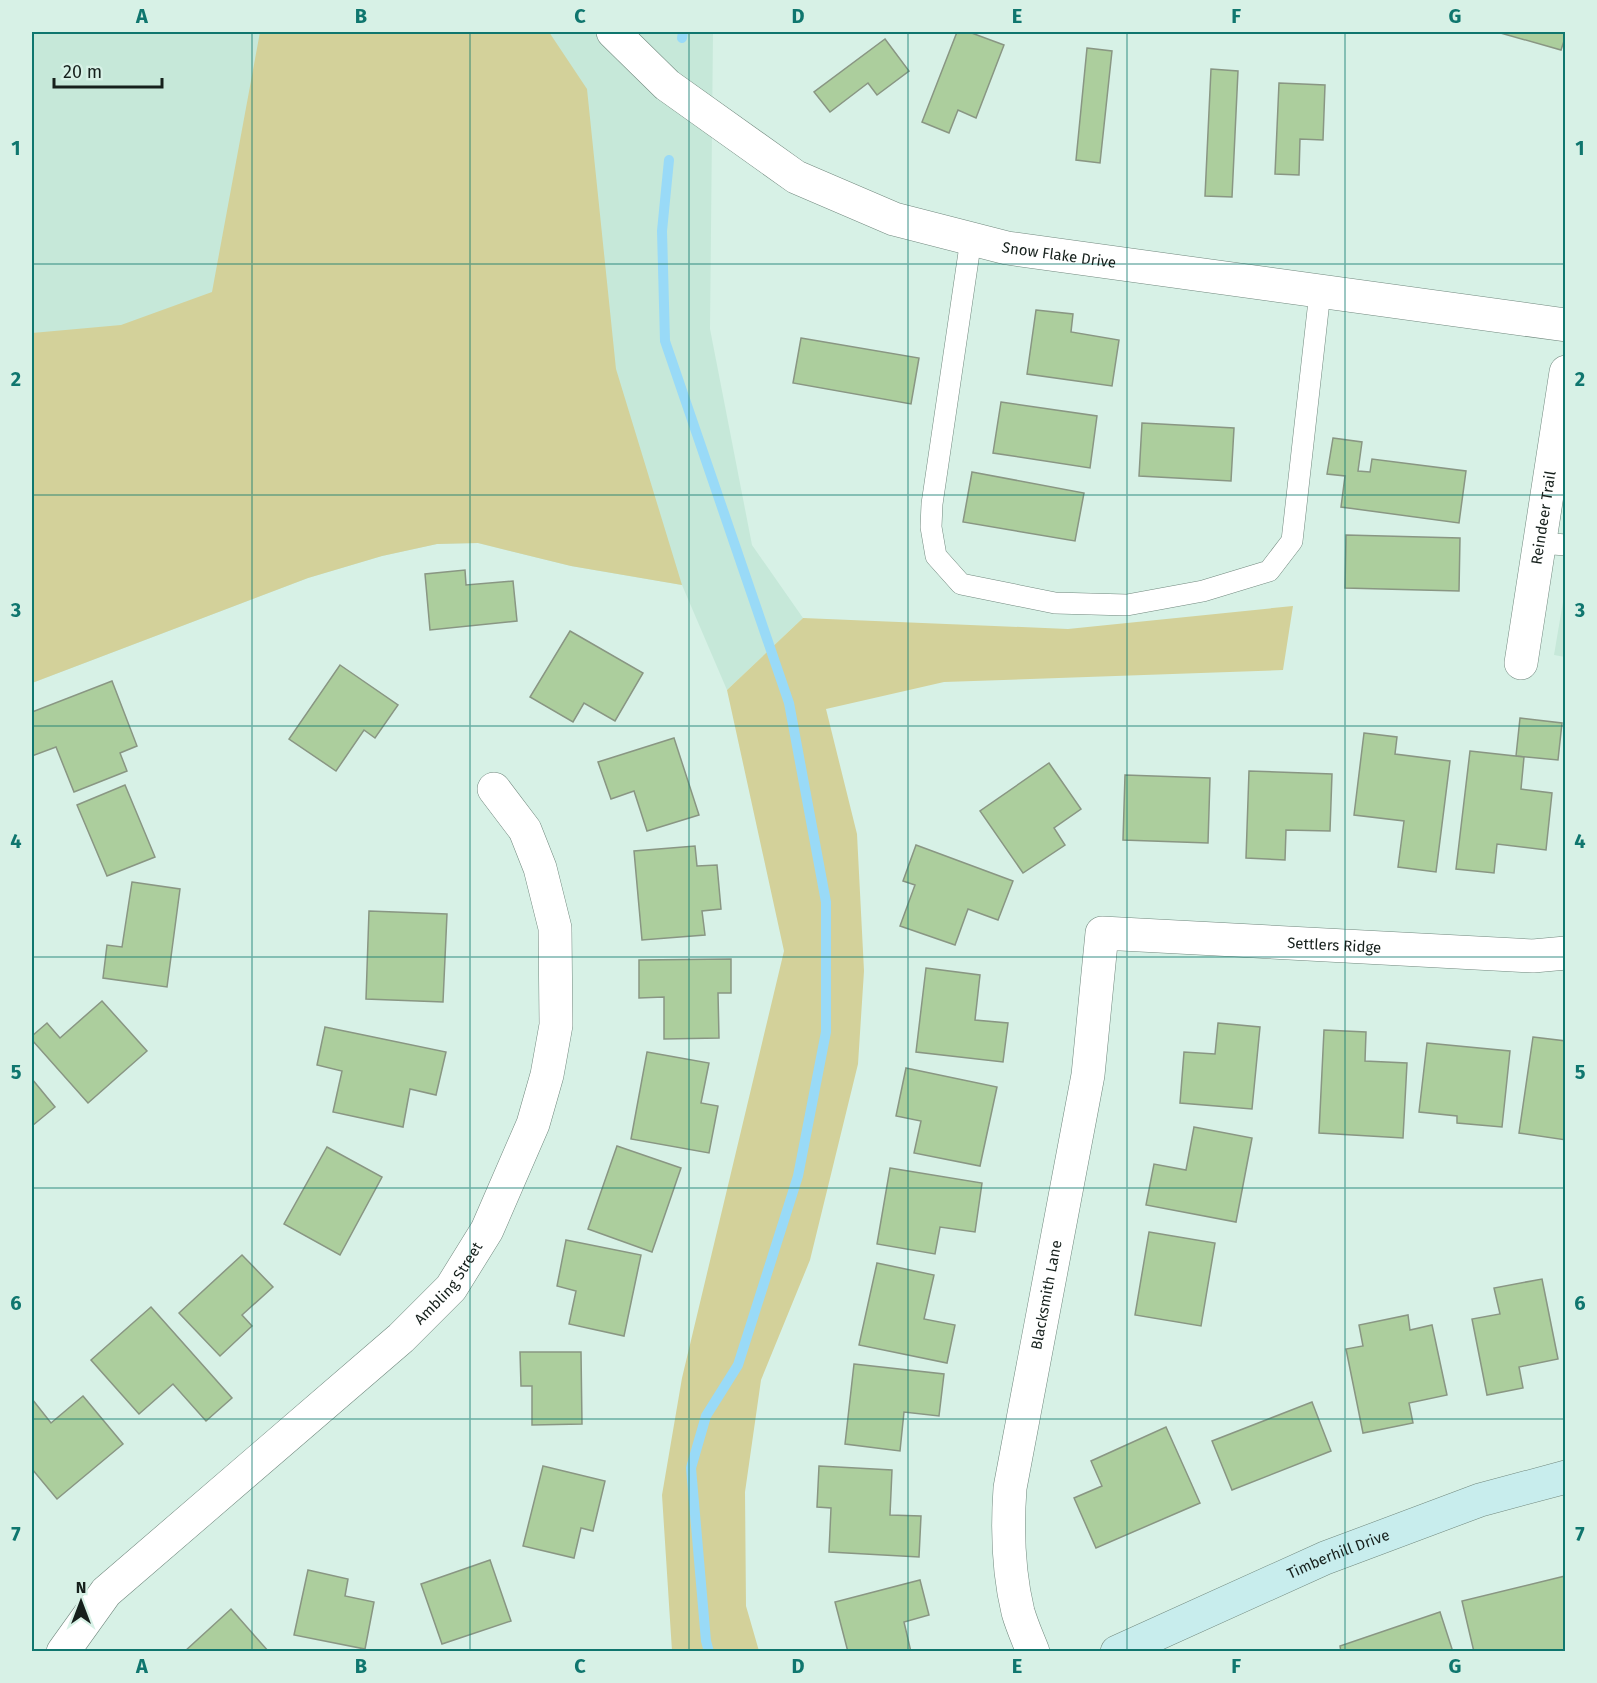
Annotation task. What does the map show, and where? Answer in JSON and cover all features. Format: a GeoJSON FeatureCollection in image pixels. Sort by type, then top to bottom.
{"type":"FeatureCollection","features":[{"type":"Feature","properties":{"kind":"street","name":"Snow Flake Drive"},"geometry":{"type":"LineString","coordinates":[[613,32],[667,84],[796,177],[894,219],[1006,248],[1566,326]]}},
{"type":"Feature","properties":{"kind":"street","name":"Reindeer Trail"},"geometry":{"type":"LineString","coordinates":[[1521,663],[1553,544],[1566,372]]}},
{"type":"Feature","properties":{"kind":"street","name":"Ambling Street"},"geometry":{"type":"LineString","coordinates":[[63,1652],[106,1592],[401,1338],[451,1288],[487,1230],[533,1124],[547,1075],[556,1025],[555,928],[540,868],[525,830],[495,789]]}},
{"type":"Feature","properties":{"kind":"street","name":"Settlers Ridge"},"geometry":{"type":"LineString","coordinates":[[1102,933],[1533,956],[1566,953]]}},
{"type":"Feature","properties":{"kind":"street","name":"Blacksmith Lane"},"geometry":{"type":"LineString","coordinates":[[1033,1652],[1019,1614],[1008,1552],[1010,1488],[1088,1075],[1102,933]]}},
{"type":"Feature","properties":{"kind":"street","name":"Timberhill Drive"},"geometry":{"type":"LineString","coordinates":[[1117,1652],[1325,1558],[1480,1500],[1566,1477]]}},
{"type":"Feature","properties":{"kind":"lane"},"geometry":{"type":"LineString","coordinates":[[971,239],[933,504],[931,527],[936,556],[961,584],[1055,603],[1127,605],[1203,591],[1269,571],[1292,541],[1320,292]]}},
{"type":"Feature","properties":{"kind":"shaded area"},"geometry":{"type":"Polygon","coordinates":[[[32,32],[713,32],[710,329],[752,545],[803,618],[727,690],[682,585],[571,566],[478,543],[437,544],[382,556],[308,578],[32,683],[32,32]]]}},
{"type":"Feature","properties":{"kind":"shaded area"},"geometry":{"type":"Polygon","coordinates":[[[260,32],[549,32],[587,89],[616,369],[682,585],[571,566],[478,543],[437,544],[382,556],[308,578],[32,683],[32,333],[121,325],[212,292],[260,32]]]}},
{"type":"Feature","properties":{"kind":"shaded area"},"geometry":{"type":"Polygon","coordinates":[[[1565,590],[1565,657],[1554,655],[1565,590]]]}},
{"type":"Feature","properties":{"kind":"shaded area"},"geometry":{"type":"Polygon","coordinates":[[[1293,606],[1283,670],[944,682],[826,709],[857,834],[864,971],[858,1064],[810,1260],[761,1380],[745,1492],[746,1606],[759,1651],[672,1651],[662,1495],[682,1378],[784,951],[727,690],[803,618],[1068,629],[1293,606]]]}},
{"type":"Feature","properties":{"kind":"building"},"geometry":{"type":"Polygon","coordinates":[[[957,32],[969,32],[1004,45],[976,118],[958,110],[949,133],[922,122],[957,32]]]}},
{"type":"Feature","properties":{"kind":"building"},"geometry":{"type":"Polygon","coordinates":[[[1497,32],[1566,32],[1566,35],[1561,50],[1497,32]]]}},
{"type":"Feature","properties":{"kind":"building"},"geometry":{"type":"Polygon","coordinates":[[[885,39],[909,71],[877,95],[868,83],[830,112],[814,92],[885,39]]]}},
{"type":"Feature","properties":{"kind":"building"},"geometry":{"type":"Polygon","coordinates":[[[1087,48],[1112,51],[1100,163],[1076,160],[1087,48]]]}},
{"type":"Feature","properties":{"kind":"building"},"geometry":{"type":"Polygon","coordinates":[[[1211,69],[1238,71],[1232,197],[1205,196],[1211,69]]]}},
{"type":"Feature","properties":{"kind":"building"},"geometry":{"type":"Polygon","coordinates":[[[1279,83],[1325,85],[1323,140],[1300,139],[1299,175],[1275,174],[1279,83]]]}},
{"type":"Feature","properties":{"kind":"building"},"geometry":{"type":"Polygon","coordinates":[[[1036,310],[1073,314],[1071,332],[1119,340],[1112,386],[1027,374],[1036,310]]]}},
{"type":"Feature","properties":{"kind":"building"},"geometry":{"type":"Polygon","coordinates":[[[801,338],[919,358],[911,404],[793,383],[801,338]]]}},
{"type":"Feature","properties":{"kind":"building"},"geometry":{"type":"Polygon","coordinates":[[[1001,402],[1097,416],[1090,468],[993,453],[1001,402]]]}},
{"type":"Feature","properties":{"kind":"building"},"geometry":{"type":"Polygon","coordinates":[[[1142,423],[1234,428],[1231,481],[1139,476],[1142,423]]]}},
{"type":"Feature","properties":{"kind":"building"},"geometry":{"type":"Polygon","coordinates":[[[1333,438],[1362,442],[1358,471],[1370,472],[1372,459],[1466,471],[1459,523],[1341,507],[1345,476],[1327,474],[1333,438]]]}},
{"type":"Feature","properties":{"kind":"building"},"geometry":{"type":"Polygon","coordinates":[[[972,472],[1084,493],[1075,541],[963,522],[972,472]]]}},
{"type":"Feature","properties":{"kind":"building"},"geometry":{"type":"Polygon","coordinates":[[[1346,535],[1460,538],[1459,591],[1345,588],[1346,535]]]}},
{"type":"Feature","properties":{"kind":"building"},"geometry":{"type":"Polygon","coordinates":[[[465,570],[466,585],[513,581],[517,621],[430,630],[425,574],[465,570]]]}},
{"type":"Feature","properties":{"kind":"building"},"geometry":{"type":"Polygon","coordinates":[[[570,631],[643,673],[615,721],[584,703],[573,722],[530,697],[570,631]]]}},
{"type":"Feature","properties":{"kind":"building"},"geometry":{"type":"Polygon","coordinates":[[[340,665],[398,705],[375,738],[364,730],[336,771],[289,739],[340,665]]]}},
{"type":"Feature","properties":{"kind":"building"},"geometry":{"type":"Polygon","coordinates":[[[112,681],[137,746],[120,753],[127,771],[74,792],[56,747],[32,756],[32,712],[112,681]]]}},
{"type":"Feature","properties":{"kind":"building"},"geometry":{"type":"Polygon","coordinates":[[[1520,718],[1562,723],[1558,760],[1516,756],[1520,718]]]}},
{"type":"Feature","properties":{"kind":"building"},"geometry":{"type":"Polygon","coordinates":[[[1364,733],[1397,737],[1395,754],[1450,761],[1436,872],[1398,867],[1404,821],[1354,815],[1364,733]]]}},
{"type":"Feature","properties":{"kind":"building"},"geometry":{"type":"Polygon","coordinates":[[[674,738],[699,815],[647,831],[634,791],[611,799],[598,762],[674,738]]]}},
{"type":"Feature","properties":{"kind":"building"},"geometry":{"type":"Polygon","coordinates":[[[1470,751],[1524,757],[1521,789],[1552,793],[1546,850],[1497,844],[1494,873],[1456,869],[1470,751]]]}},
{"type":"Feature","properties":{"kind":"building"},"geometry":{"type":"Polygon","coordinates":[[[1049,763],[1081,809],[1054,828],[1065,845],[1023,873],[980,811],[1049,763]]]}},
{"type":"Feature","properties":{"kind":"building"},"geometry":{"type":"Polygon","coordinates":[[[1249,771],[1332,774],[1330,831],[1286,830],[1285,860],[1246,858],[1249,771]]]}},
{"type":"Feature","properties":{"kind":"building"},"geometry":{"type":"Polygon","coordinates":[[[1125,775],[1210,778],[1208,843],[1123,840],[1125,775]]]}},
{"type":"Feature","properties":{"kind":"building"},"geometry":{"type":"Polygon","coordinates":[[[125,785],[155,857],[107,876],[77,805],[125,785]]]}},
{"type":"Feature","properties":{"kind":"building"},"geometry":{"type":"Polygon","coordinates":[[[916,845],[1013,881],[998,920],[968,909],[955,945],[900,926],[915,885],[903,881],[916,845]]]}},
{"type":"Feature","properties":{"kind":"building"},"geometry":{"type":"Polygon","coordinates":[[[695,846],[697,866],[717,865],[721,909],[702,911],[705,935],[642,940],[634,851],[695,846]]]}},
{"type":"Feature","properties":{"kind":"building"},"geometry":{"type":"Polygon","coordinates":[[[132,882],[180,889],[167,987],[103,978],[107,945],[122,947],[132,882]]]}},
{"type":"Feature","properties":{"kind":"building"},"geometry":{"type":"Polygon","coordinates":[[[369,911],[447,914],[443,1002],[366,999],[369,911]]]}},
{"type":"Feature","properties":{"kind":"building"},"geometry":{"type":"Polygon","coordinates":[[[731,959],[731,993],[718,993],[719,1038],[664,1039],[664,997],[639,998],[639,960],[731,959]]]}},
{"type":"Feature","properties":{"kind":"building"},"geometry":{"type":"Polygon","coordinates":[[[926,968],[980,975],[975,1020],[1008,1023],[1003,1062],[916,1052],[926,968]]]}},
{"type":"Feature","properties":{"kind":"building"},"geometry":{"type":"Polygon","coordinates":[[[102,1001],[147,1051],[88,1103],[32,1040],[32,1036],[47,1023],[60,1038],[102,1001]]]}},
{"type":"Feature","properties":{"kind":"building"},"geometry":{"type":"Polygon","coordinates":[[[1218,1023],[1260,1027],[1252,1109],[1180,1103],[1184,1052],[1215,1054],[1218,1023]]]}},
{"type":"Feature","properties":{"kind":"building"},"geometry":{"type":"Polygon","coordinates":[[[325,1027],[446,1052],[436,1095],[410,1089],[403,1127],[333,1112],[342,1071],[317,1065],[325,1027]]]}},
{"type":"Feature","properties":{"kind":"building"},"geometry":{"type":"Polygon","coordinates":[[[1324,1030],[1366,1032],[1365,1061],[1407,1063],[1403,1138],[1319,1133],[1324,1030]]]}},
{"type":"Feature","properties":{"kind":"building"},"geometry":{"type":"Polygon","coordinates":[[[1533,1037],[1566,1041],[1566,1140],[1519,1133],[1533,1037]]]}},
{"type":"Feature","properties":{"kind":"building"},"geometry":{"type":"Polygon","coordinates":[[[1427,1043],[1510,1051],[1502,1127],[1457,1123],[1457,1116],[1419,1112],[1427,1043]]]}},
{"type":"Feature","properties":{"kind":"building"},"geometry":{"type":"Polygon","coordinates":[[[647,1052],[709,1063],[701,1103],[718,1106],[709,1153],[631,1139],[647,1052]]]}},
{"type":"Feature","properties":{"kind":"building"},"geometry":{"type":"Polygon","coordinates":[[[906,1068],[997,1087],[980,1166],[914,1153],[921,1121],[896,1116],[906,1068]]]}},
{"type":"Feature","properties":{"kind":"building"},"geometry":{"type":"Polygon","coordinates":[[[32,1079],[55,1107],[32,1126],[32,1079]]]}},
{"type":"Feature","properties":{"kind":"building"},"geometry":{"type":"Polygon","coordinates":[[[1194,1127],[1252,1138],[1236,1222],[1146,1205],[1154,1164],[1186,1170],[1194,1127]]]}},
{"type":"Feature","properties":{"kind":"building"},"geometry":{"type":"Polygon","coordinates":[[[617,1146],[681,1168],[652,1252],[588,1229],[617,1146]]]}},
{"type":"Feature","properties":{"kind":"building"},"geometry":{"type":"Polygon","coordinates":[[[327,1147],[382,1177],[340,1255],[284,1224],[327,1147]]]}},
{"type":"Feature","properties":{"kind":"building"},"geometry":{"type":"Polygon","coordinates":[[[890,1168],[982,1183],[975,1232],[940,1227],[935,1254],[877,1244],[890,1168]]]}},
{"type":"Feature","properties":{"kind":"building"},"geometry":{"type":"Polygon","coordinates":[[[1149,1232],[1215,1243],[1201,1326],[1135,1315],[1149,1232]]]}},
{"type":"Feature","properties":{"kind":"building"},"geometry":{"type":"Polygon","coordinates":[[[566,1240],[641,1255],[624,1336],[569,1324],[576,1291],[557,1286],[566,1240]]]}},
{"type":"Feature","properties":{"kind":"building"},"geometry":{"type":"Polygon","coordinates":[[[242,1255],[273,1287],[242,1315],[252,1326],[220,1356],[179,1313],[242,1255]]]}},
{"type":"Feature","properties":{"kind":"building"},"geometry":{"type":"Polygon","coordinates":[[[877,1263],[934,1275],[924,1319],[955,1325],[947,1363],[859,1345],[877,1263]]]}},
{"type":"Feature","properties":{"kind":"building"},"geometry":{"type":"Polygon","coordinates":[[[1542,1279],[1558,1359],[1519,1367],[1523,1388],[1487,1395],[1472,1319],[1500,1314],[1494,1288],[1542,1279]]]}},
{"type":"Feature","properties":{"kind":"building"},"geometry":{"type":"Polygon","coordinates":[[[151,1307],[232,1398],[206,1421],[173,1384],[139,1414],[91,1360],[151,1307]]]}},
{"type":"Feature","properties":{"kind":"building"},"geometry":{"type":"Polygon","coordinates":[[[1408,1315],[1410,1330],[1432,1325],[1447,1395],[1409,1403],[1413,1423],[1363,1433],[1346,1349],[1363,1346],[1359,1325],[1408,1315]]]}},
{"type":"Feature","properties":{"kind":"building"},"geometry":{"type":"Polygon","coordinates":[[[520,1352],[581,1352],[582,1424],[532,1425],[532,1386],[521,1386],[520,1352]]]}},
{"type":"Feature","properties":{"kind":"building"},"geometry":{"type":"Polygon","coordinates":[[[854,1364],[944,1374],[939,1416],[904,1412],[900,1451],[845,1444],[854,1364]]]}},
{"type":"Feature","properties":{"kind":"building"},"geometry":{"type":"Polygon","coordinates":[[[83,1396],[123,1444],[57,1499],[32,1469],[32,1399],[51,1423],[83,1396]]]}},
{"type":"Feature","properties":{"kind":"building"},"geometry":{"type":"Polygon","coordinates":[[[1312,1402],[1331,1451],[1232,1490],[1212,1441],[1312,1402]]]}},
{"type":"Feature","properties":{"kind":"building"},"geometry":{"type":"Polygon","coordinates":[[[1166,1427],[1200,1503],[1096,1548],[1074,1498],[1102,1486],[1091,1461],[1166,1427]]]}},
{"type":"Feature","properties":{"kind":"building"},"geometry":{"type":"Polygon","coordinates":[[[543,1466],[605,1481],[593,1531],[581,1528],[574,1558],[523,1546],[543,1466]]]}},
{"type":"Feature","properties":{"kind":"building"},"geometry":{"type":"Polygon","coordinates":[[[819,1466],[892,1470],[890,1515],[921,1516],[919,1557],[829,1552],[831,1508],[817,1507],[819,1466]]]}},
{"type":"Feature","properties":{"kind":"building"},"geometry":{"type":"Polygon","coordinates":[[[490,1560],[511,1621],[442,1644],[421,1584],[490,1560]]]}},
{"type":"Feature","properties":{"kind":"building"},"geometry":{"type":"Polygon","coordinates":[[[308,1570],[348,1579],[345,1596],[374,1602],[365,1649],[294,1635],[308,1570]]]}},
{"type":"Feature","properties":{"kind":"building"},"geometry":{"type":"Polygon","coordinates":[[[1565,1576],[1566,1650],[1560,1652],[1474,1652],[1462,1601],[1565,1576]]]}},
{"type":"Feature","properties":{"kind":"building"},"geometry":{"type":"Polygon","coordinates":[[[920,1580],[929,1615],[904,1622],[911,1652],[848,1652],[835,1602],[920,1580]]]}},
{"type":"Feature","properties":{"kind":"building"},"geometry":{"type":"Polygon","coordinates":[[[231,1609],[269,1652],[184,1652],[231,1609]]]}},
{"type":"Feature","properties":{"kind":"building"},"geometry":{"type":"Polygon","coordinates":[[[1440,1612],[1453,1652],[1341,1652],[1340,1646],[1440,1612]]]}},
{"type":"Feature","properties":{"kind":"waterway"},"geometry":{"type":"LineString","coordinates":[[682,38],[683,32]]}},
{"type":"Feature","properties":{"kind":"waterway"},"geometry":{"type":"LineString","coordinates":[[669,160],[662,231],[665,341],[789,703],[826,902],[826,1032],[798,1176],[738,1365],[706,1416],[691,1468],[706,1641],[709,1652]]}}]}
